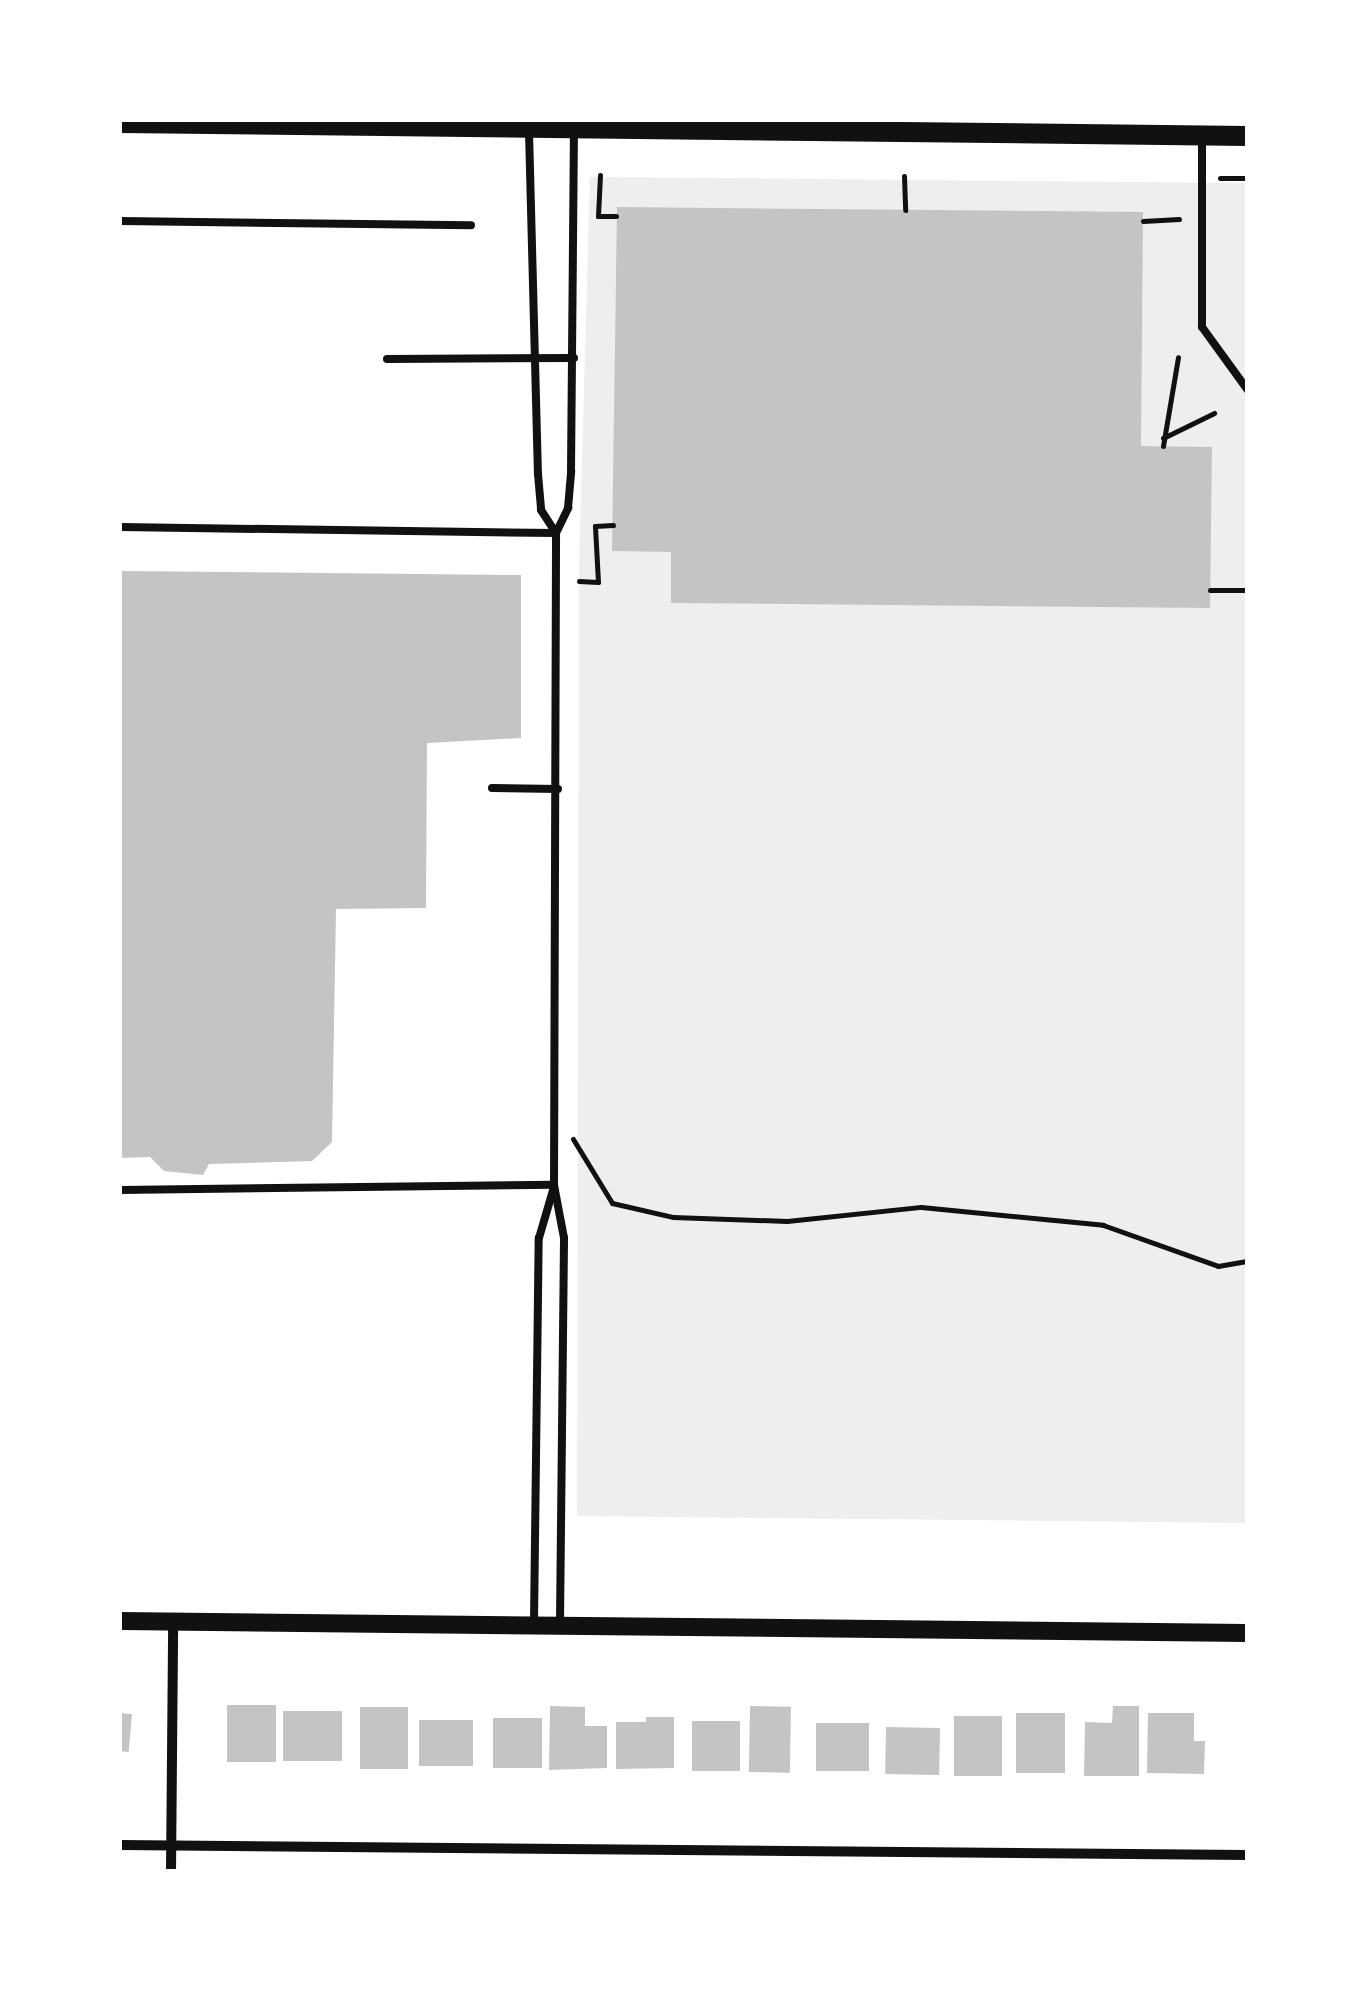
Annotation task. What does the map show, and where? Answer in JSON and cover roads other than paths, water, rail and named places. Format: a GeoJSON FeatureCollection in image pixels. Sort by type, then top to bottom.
{"type":"FeatureCollection","features":[{"type":"Feature","properties":{"kind":"main road"},"geometry":{"type":"LineString","coordinates":[[120,124],[529,123],[1247,136]]}},
{"type":"Feature","properties":{"kind":"street"},"geometry":{"type":"LineString","coordinates":[[120,1621],[560,1622],[1247,1633]]}},
{"type":"Feature","properties":{"kind":"street"},"geometry":{"type":"LineString","coordinates":[[171,1871],[173,1622]]}},
{"type":"Feature","properties":{"kind":"street"},"geometry":{"type":"LineString","coordinates":[[120,1845],[1247,1856]]}},
{"type":"Feature","properties":{"kind":"lane"},"geometry":{"type":"LineString","coordinates":[[529,123],[533,358],[541,510],[556,533]]}},
{"type":"Feature","properties":{"kind":"lane"},"geometry":{"type":"LineString","coordinates":[[560,1622],[564,1238],[554,1185],[556,533],[568,508],[574,358],[575,124]]}},
{"type":"Feature","properties":{"kind":"lane"},"geometry":{"type":"LineString","coordinates":[[1202,135],[1202,327],[1247,389]]}},
{"type":"Feature","properties":{"kind":"lane"},"geometry":{"type":"LineString","coordinates":[[120,220],[470,225]]}},
{"type":"Feature","properties":{"kind":"lane"},"geometry":{"type":"LineString","coordinates":[[386,359],[574,358]]}},
{"type":"Feature","properties":{"kind":"lane"},"geometry":{"type":"LineString","coordinates":[[120,527],[556,533]]}},
{"type":"Feature","properties":{"kind":"lane"},"geometry":{"type":"LineString","coordinates":[[492,788],[558,789]]}},
{"type":"Feature","properties":{"kind":"lane"},"geometry":{"type":"LineString","coordinates":[[120,1190],[554,1185]]}},
{"type":"Feature","properties":{"kind":"lane"},"geometry":{"type":"LineString","coordinates":[[534,1622],[539,1238],[554,1185]]}}]}
